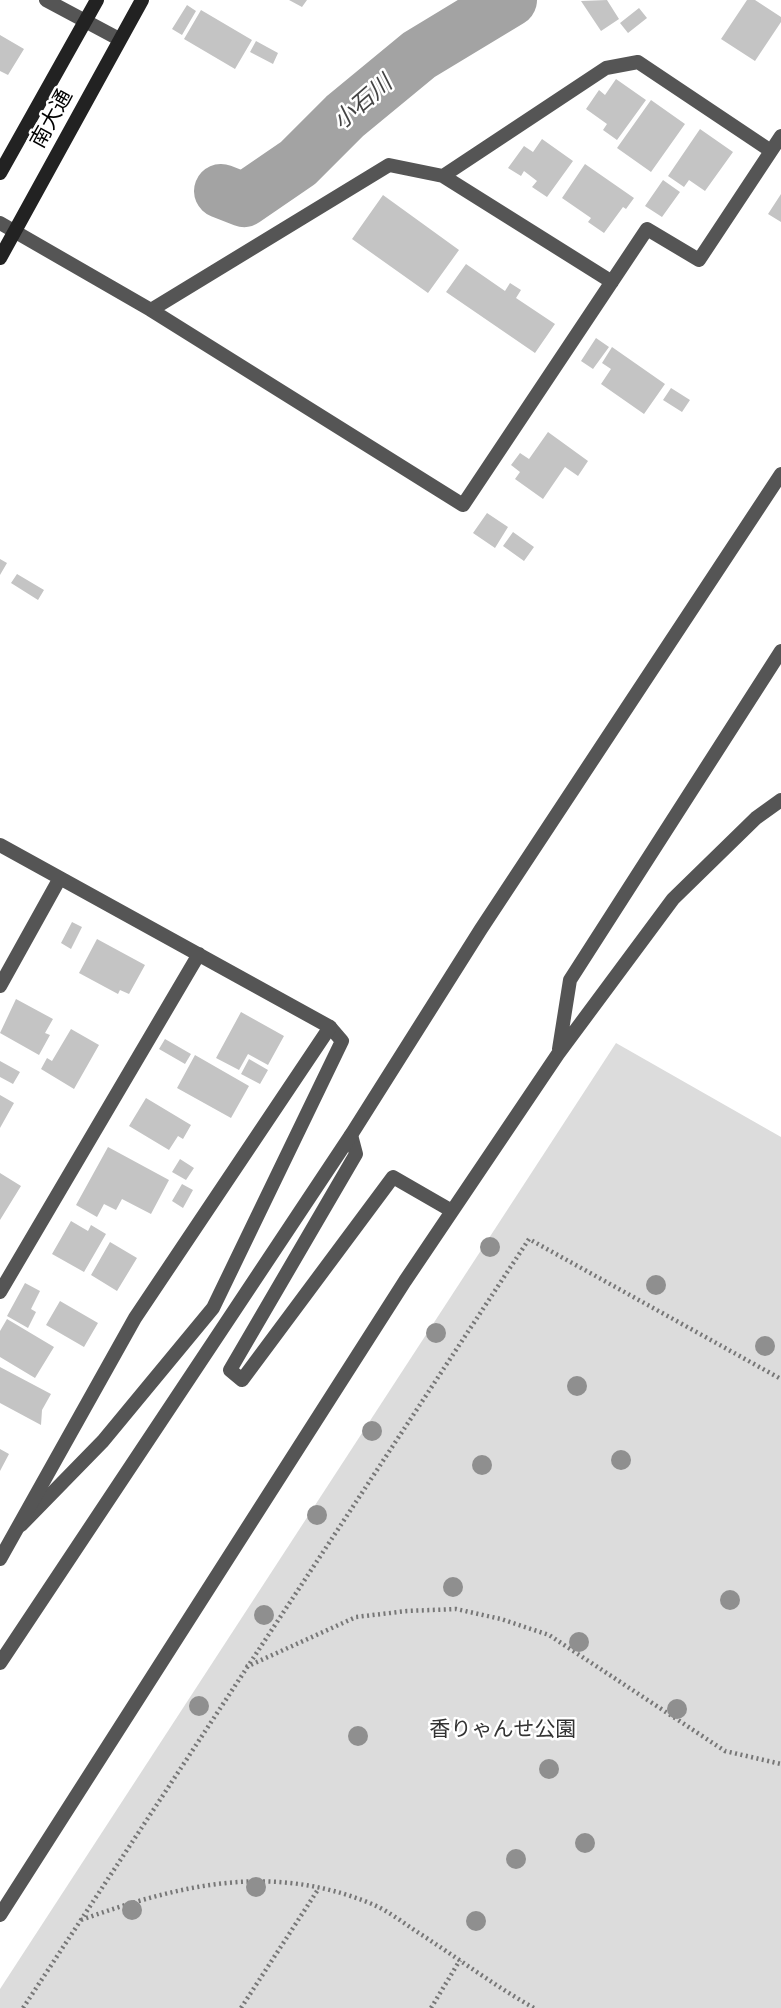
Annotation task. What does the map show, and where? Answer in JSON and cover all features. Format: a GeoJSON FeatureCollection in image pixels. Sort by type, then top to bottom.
{"type":"FeatureCollection","features":[{"type":"Feature","properties":{"kind":"street"},"geometry":{"type":"LineString","coordinates":[[46,0],[119,39]]}},
{"type":"Feature","properties":{"kind":"street","name":"南大通"},"geometry":{"type":"LineString","coordinates":[[0,173],[97,0]]}},
{"type":"Feature","properties":{"kind":"street","name":"南大通"},"geometry":{"type":"LineString","coordinates":[[0,258],[142,0]]}},
{"type":"Feature","properties":{"kind":"street"},"geometry":{"type":"LineString","coordinates":[[443,176],[606,68],[638,62],[771,151]]}},
{"type":"Feature","properties":{"kind":"street"},"geometry":{"type":"LineString","coordinates":[[0,223],[151,310],[463,505],[647,229],[699,260],[781,136]]}},
{"type":"Feature","properties":{"kind":"street"},"geometry":{"type":"LineString","coordinates":[[151,310],[389,164],[443,176],[612,282]]}},
{"type":"Feature","properties":{"kind":"street"},"geometry":{"type":"LineString","coordinates":[[0,1663],[351,1135],[481,929],[781,474]]}},
{"type":"Feature","properties":{"kind":"street"},"geometry":{"type":"LineString","coordinates":[[558,1054],[569,980],[781,651]]}},
{"type":"Feature","properties":{"kind":"street"},"geometry":{"type":"LineString","coordinates":[[0,1915],[452,1212],[558,1054],[673,899],[756,818],[781,800]]}},
{"type":"Feature","properties":{"kind":"street"},"geometry":{"type":"LineString","coordinates":[[0,845],[330,1027],[342,1041],[213,1308],[103,1441],[16,1531]]}},
{"type":"Feature","properties":{"kind":"street"},"geometry":{"type":"LineString","coordinates":[[0,986],[60,878]]}},
{"type":"Feature","properties":{"kind":"street"},"geometry":{"type":"LineString","coordinates":[[0,1292],[199,954]]}},
{"type":"Feature","properties":{"kind":"street"},"geometry":{"type":"LineString","coordinates":[[0,1559],[135,1318],[330,1027]]}},
{"type":"Feature","properties":{"kind":"street"},"geometry":{"type":"LineString","coordinates":[[351,1135],[356,1154],[230,1370],[242,1380],[393,1177],[452,1212]]}},
{"type":"Feature","properties":{"kind":"street"},"geometry":{"type":"LineString","coordinates":[[213,1308],[229,1317]]}},
{"type":"Feature","properties":{"kind":"path"},"geometry":{"type":"LineString","coordinates":[[23,2008],[529,1239],[781,1379]]}},
{"type":"Feature","properties":{"kind":"path"},"geometry":{"type":"LineString","coordinates":[[245,1667],[356,1617],[456,1609],[502,1619],[549,1635],[725,1751],[781,1764]]}},
{"type":"Feature","properties":{"kind":"path"},"geometry":{"type":"LineString","coordinates":[[80,1920],[139,1899],[212,1883],[247,1880],[320,1888],[373,1904],[534,2008]]}},
{"type":"Feature","properties":{"kind":"path"},"geometry":{"type":"LineString","coordinates":[[242,2008],[320,1888]]}},
{"type":"Feature","properties":{"kind":"path"},"geometry":{"type":"LineString","coordinates":[[431,2008],[460,1960]]}},
{"type":"Feature","properties":{"kind":"green space","name":"香りゃんせ公園"},"geometry":{"type":"Polygon","coordinates":[[[616,1043],[781,1137],[781,2008],[0,2008],[0,1989],[616,1043]]]}},
{"type":"Feature","properties":{"kind":"building"},"geometry":{"type":"Polygon","coordinates":[[[289,0],[307,0],[302,7],[289,0]]]}},
{"type":"Feature","properties":{"kind":"building"},"geometry":{"type":"Polygon","coordinates":[[[607,0],[619,19],[601,31],[581,1],[607,0]]]}},
{"type":"Feature","properties":{"kind":"building"},"geometry":{"type":"Polygon","coordinates":[[[747,0],[755,0],[781,17],[781,22],[755,61],[721,39],[747,0]]]}},
{"type":"Feature","properties":{"kind":"building"},"geometry":{"type":"Polygon","coordinates":[[[187,5],[196,11],[182,35],[172,29],[187,5]]]}},
{"type":"Feature","properties":{"kind":"building"},"geometry":{"type":"Polygon","coordinates":[[[639,8],[647,18],[628,33],[620,23],[639,8]]]}},
{"type":"Feature","properties":{"kind":"building"},"geometry":{"type":"Polygon","coordinates":[[[201,10],[252,40],[235,69],[184,39],[201,10]]]}},
{"type":"Feature","properties":{"kind":"building"},"geometry":{"type":"Polygon","coordinates":[[[0,35],[24,49],[8,75],[0,71],[0,35]]]}},
{"type":"Feature","properties":{"kind":"building"},"geometry":{"type":"Polygon","coordinates":[[[256,41],[278,53],[273,64],[250,52],[256,41]]]}},
{"type":"Feature","properties":{"kind":"building"},"geometry":{"type":"Polygon","coordinates":[[[616,79],[646,100],[617,140],[603,130],[607,124],[586,109],[599,90],[605,95],[616,79]]]}},
{"type":"Feature","properties":{"kind":"building"},"geometry":{"type":"Polygon","coordinates":[[[651,100],[685,124],[651,172],[617,148],[651,100]]]}},
{"type":"Feature","properties":{"kind":"building"},"geometry":{"type":"Polygon","coordinates":[[[700,129],[733,152],[705,191],[689,180],[684,187],[668,176],[700,129]]]}},
{"type":"Feature","properties":{"kind":"building"},"geometry":{"type":"Polygon","coordinates":[[[542,139],[573,161],[547,197],[532,187],[537,181],[524,171],[521,176],[508,168],[524,146],[533,152],[542,139]]]}},
{"type":"Feature","properties":{"kind":"building"},"geometry":{"type":"Polygon","coordinates":[[[585,164],[634,198],[626,209],[623,207],[604,233],[588,222],[591,218],[562,198],[585,164]]]}},
{"type":"Feature","properties":{"kind":"building"},"geometry":{"type":"Polygon","coordinates":[[[663,180],[680,192],[662,217],[645,206],[663,180]]]}},
{"type":"Feature","properties":{"kind":"building"},"geometry":{"type":"Polygon","coordinates":[[[781,194],[781,222],[768,214],[781,194]]]}},
{"type":"Feature","properties":{"kind":"building"},"geometry":{"type":"Polygon","coordinates":[[[383,195],[459,250],[428,293],[352,239],[383,195]]]}},
{"type":"Feature","properties":{"kind":"building"},"geometry":{"type":"Polygon","coordinates":[[[466,264],[505,291],[510,283],[521,290],[516,298],[555,324],[535,353],[446,292],[466,264]]]}},
{"type":"Feature","properties":{"kind":"building"},"geometry":{"type":"Polygon","coordinates":[[[596,338],[609,347],[593,369],[581,361],[596,338]]]}},
{"type":"Feature","properties":{"kind":"building"},"geometry":{"type":"Polygon","coordinates":[[[612,347],[665,384],[644,414],[601,384],[611,369],[602,363],[612,347]]]}},
{"type":"Feature","properties":{"kind":"building"},"geometry":{"type":"Polygon","coordinates":[[[671,388],[690,400],[682,412],[663,400],[671,388]]]}},
{"type":"Feature","properties":{"kind":"building"},"geometry":{"type":"Polygon","coordinates":[[[548,432],[588,461],[578,476],[565,467],[543,499],[515,479],[520,472],[511,465],[520,453],[529,459],[548,432]]]}},
{"type":"Feature","properties":{"kind":"building"},"geometry":{"type":"Polygon","coordinates":[[[487,513],[508,527],[495,548],[473,533],[487,513]]]}},
{"type":"Feature","properties":{"kind":"building"},"geometry":{"type":"Polygon","coordinates":[[[513,532],[534,547],[524,561],[503,546],[513,532]]]}},
{"type":"Feature","properties":{"kind":"building"},"geometry":{"type":"Polygon","coordinates":[[[0,559],[7,563],[0,575],[0,559]]]}},
{"type":"Feature","properties":{"kind":"building"},"geometry":{"type":"Polygon","coordinates":[[[17,574],[44,590],[38,600],[11,583],[17,574]]]}},
{"type":"Feature","properties":{"kind":"building"},"geometry":{"type":"Polygon","coordinates":[[[72,922],[82,927],[71,949],[61,943],[72,922]]]}},
{"type":"Feature","properties":{"kind":"building"},"geometry":{"type":"Polygon","coordinates":[[[97,939],[145,965],[129,994],[120,990],[118,994],[79,973],[97,939]]]}},
{"type":"Feature","properties":{"kind":"building"},"geometry":{"type":"Polygon","coordinates":[[[16,999],[53,1019],[45,1033],[50,1035],[39,1055],[0,1033],[16,999]]]}},
{"type":"Feature","properties":{"kind":"building"},"geometry":{"type":"Polygon","coordinates":[[[241,1012],[284,1036],[268,1065],[248,1054],[239,1070],[216,1058],[241,1012]]]}},
{"type":"Feature","properties":{"kind":"building"},"geometry":{"type":"Polygon","coordinates":[[[71,1029],[99,1045],[74,1089],[41,1069],[47,1058],[52,1061],[71,1029]]]}},
{"type":"Feature","properties":{"kind":"building"},"geometry":{"type":"Polygon","coordinates":[[[165,1039],[191,1054],[185,1064],[159,1049],[165,1039]]]}},
{"type":"Feature","properties":{"kind":"building"},"geometry":{"type":"Polygon","coordinates":[[[195,1055],[249,1086],[231,1118],[177,1088],[195,1055]]]}},
{"type":"Feature","properties":{"kind":"building"},"geometry":{"type":"Polygon","coordinates":[[[249,1059],[268,1070],[260,1084],[241,1074],[249,1059]]]}},
{"type":"Feature","properties":{"kind":"building"},"geometry":{"type":"Polygon","coordinates":[[[0,1061],[20,1072],[13,1084],[0,1077],[0,1061]]]}},
{"type":"Feature","properties":{"kind":"building"},"geometry":{"type":"Polygon","coordinates":[[[0,1095],[14,1103],[0,1128],[0,1095]]]}},
{"type":"Feature","properties":{"kind":"building"},"geometry":{"type":"Polygon","coordinates":[[[146,1098],[191,1125],[183,1139],[178,1136],[169,1150],[129,1126],[146,1098]]]}},
{"type":"Feature","properties":{"kind":"building"},"geometry":{"type":"Polygon","coordinates":[[[108,1147],[169,1180],[151,1214],[122,1199],[116,1210],[104,1204],[97,1217],[76,1205],[108,1147]]]}},
{"type":"Feature","properties":{"kind":"building"},"geometry":{"type":"Polygon","coordinates":[[[180,1159],[194,1168],[186,1180],[172,1172],[180,1159]]]}},
{"type":"Feature","properties":{"kind":"building"},"geometry":{"type":"Polygon","coordinates":[[[0,1173],[21,1186],[0,1220],[0,1173]]]}},
{"type":"Feature","properties":{"kind":"building"},"geometry":{"type":"Polygon","coordinates":[[[182,1184],[193,1190],[183,1208],[172,1201],[182,1184]]]}},
{"type":"Feature","properties":{"kind":"building"},"geometry":{"type":"Polygon","coordinates":[[[71,1221],[88,1231],[91,1225],[106,1234],[84,1272],[52,1254],[71,1221]]]}},
{"type":"Feature","properties":{"kind":"building"},"geometry":{"type":"Polygon","coordinates":[[[110,1242],[137,1258],[117,1291],[91,1275],[110,1242]]]}},
{"type":"Feature","properties":{"kind":"building"},"geometry":{"type":"Polygon","coordinates":[[[25,1283],[40,1291],[31,1309],[36,1312],[28,1328],[7,1316],[25,1283]]]}},
{"type":"Feature","properties":{"kind":"building"},"geometry":{"type":"Polygon","coordinates":[[[60,1301],[98,1323],[84,1347],[46,1325],[60,1301]]]}},
{"type":"Feature","properties":{"kind":"building"},"geometry":{"type":"Polygon","coordinates":[[[7,1319],[54,1347],[35,1378],[0,1357],[0,1331],[7,1319]]]}},
{"type":"Feature","properties":{"kind":"building"},"geometry":{"type":"Polygon","coordinates":[[[0,1367],[51,1394],[42,1410],[41,1425],[0,1403],[0,1367]]]}},
{"type":"Feature","properties":{"kind":"building"},"geometry":{"type":"Polygon","coordinates":[[[0,1449],[9,1454],[0,1471],[0,1449]]]}},
{"type":"Feature","properties":{"kind":"waterway","name":"小石川"},"geometry":{"type":"LineString","coordinates":[[221,191],[244,200],[298,163],[345,116],[419,55],[510,0]]}}]}
